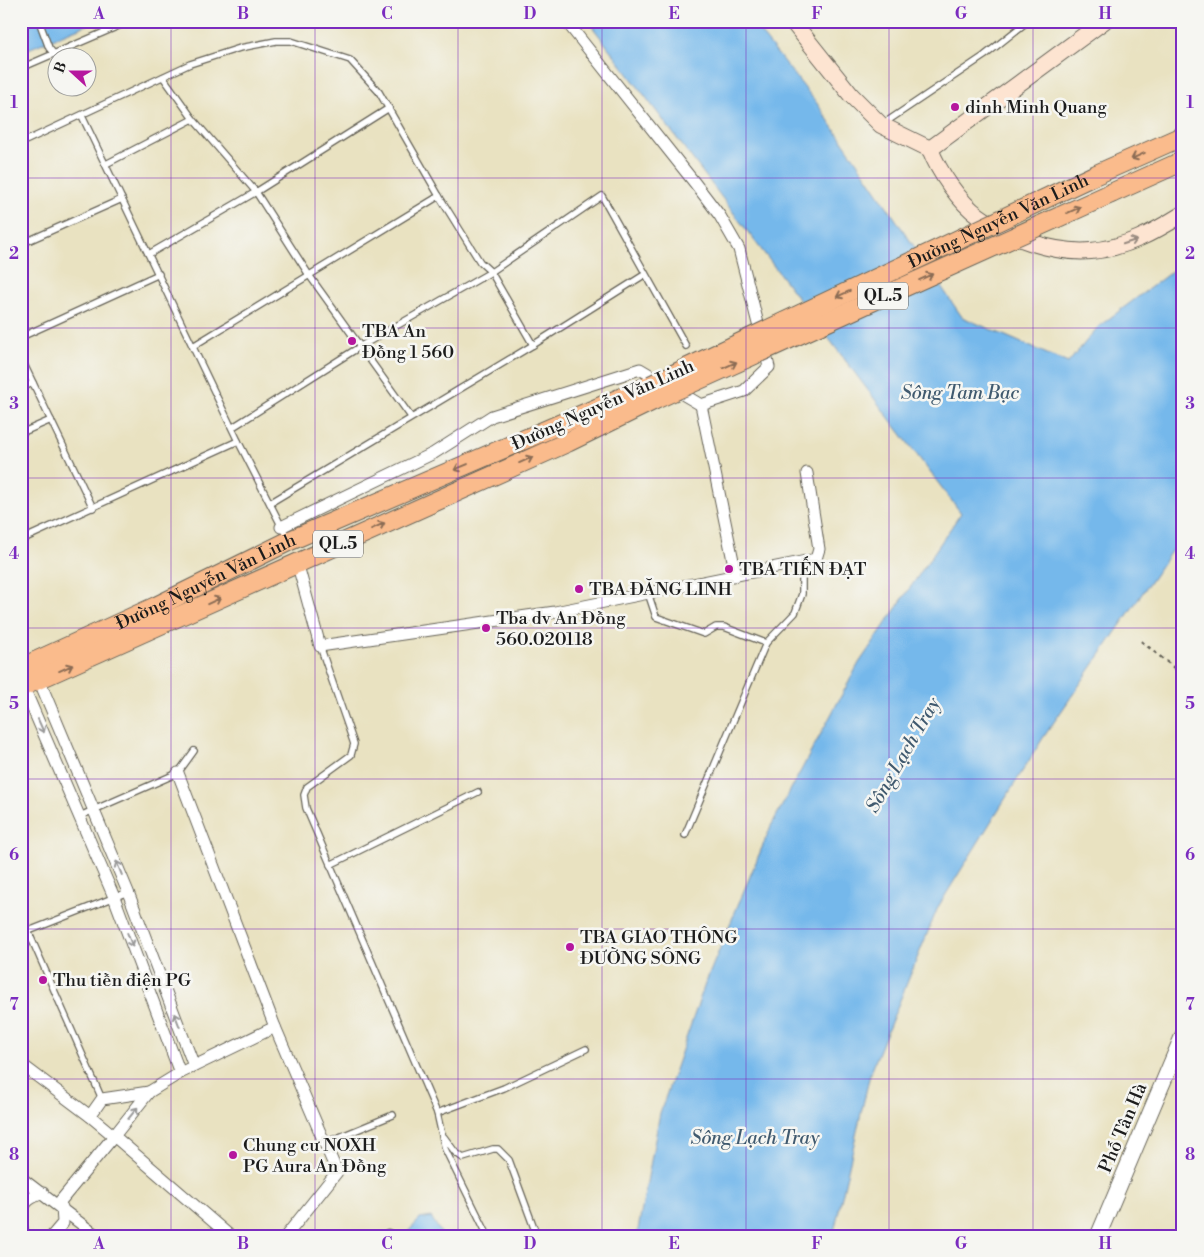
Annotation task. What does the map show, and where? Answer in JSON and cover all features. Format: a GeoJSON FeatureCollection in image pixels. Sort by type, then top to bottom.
{"type":"FeatureCollection","features":[{"type":"Feature","properties":{"kind":"highway","name":"Đường Nguyễn Văn Linh"},"geometry":{"type":"LineString","coordinates":[[26,678],[297,562],[568,442],[652,392],[1093,176],[1183,136]]}},
{"type":"Feature","properties":{"kind":"highway","name":"Đường Nguyễn Văn Linh"},"geometry":{"type":"LineString","coordinates":[[26,678],[285,534],[652,392],[1183,161]]}},
{"type":"Feature","properties":{"kind":"main road"},"geometry":{"type":"LineString","coordinates":[[792,21],[851,95],[881,125],[930,149],[939,170],[978,216],[1004,230],[1040,245],[1091,251],[1120,245],[1147,236],[1183,214]]}},
{"type":"Feature","properties":{"kind":"main road"},"geometry":{"type":"LineString","coordinates":[[930,149],[1104,21]]}},
{"type":"Feature","properties":{"kind":"street"},"geometry":{"type":"LineString","coordinates":[[566,21],[720,216],[739,248],[769,366],[744,390],[701,405]]}},
{"type":"Feature","properties":{"kind":"street"},"geometry":{"type":"LineString","coordinates":[[285,534],[434,453],[492,416],[640,369],[701,405],[736,575]]}},
{"type":"Feature","properties":{"kind":"street"},"geometry":{"type":"LineString","coordinates":[[297,562],[320,646],[555,612],[816,559],[819,548],[807,473]]}},
{"type":"Feature","properties":{"kind":"street"},"geometry":{"type":"LineString","coordinates":[[26,678],[95,809],[194,1066]]}},
{"type":"Feature","properties":{"kind":"street"},"geometry":{"type":"LineString","coordinates":[[26,678],[114,897],[180,1072]]}},
{"type":"Feature","properties":{"kind":"street"},"geometry":{"type":"LineString","coordinates":[[178,773],[275,1027],[337,1172],[286,1236]]}},
{"type":"Feature","properties":{"kind":"street"},"geometry":{"type":"LineString","coordinates":[[52,1236],[63,1223],[60,1205],[150,1092],[180,1072],[275,1027]]}},
{"type":"Feature","properties":{"kind":"street","name":"Phố Tân Hà"},"geometry":{"type":"LineString","coordinates":[[1098,1236],[1183,1035]]}},
{"type":"Feature","properties":{"kind":"street"},"geometry":{"type":"LineString","coordinates":[[21,1064],[90,1116],[230,1236]]}},
{"type":"Feature","properties":{"kind":"street"},"geometry":{"type":"LineString","coordinates":[[90,1116],[102,1099],[150,1092]]}},
{"type":"Feature","properties":{"kind":"street"},"geometry":{"type":"LineString","coordinates":[[21,1178],[60,1205],[97,1236]]}},
{"type":"Feature","properties":{"kind":"street"},"geometry":{"type":"LineString","coordinates":[[21,1214],[22,1208],[30,1197],[43,1193]]}},
{"type":"Feature","properties":{"kind":"lane"},"geometry":{"type":"LineString","coordinates":[[39,21],[49,48]]}},
{"type":"Feature","properties":{"kind":"lane"},"geometry":{"type":"LineString","coordinates":[[68,48],[130,21]]}},
{"type":"Feature","properties":{"kind":"lane"},"geometry":{"type":"LineString","coordinates":[[881,125],[984,56],[1028,21]]}},
{"type":"Feature","properties":{"kind":"lane"},"geometry":{"type":"LineString","coordinates":[[21,143],[190,64],[240,48],[276,41],[291,41],[350,60],[379,92],[439,196],[480,262],[491,272],[533,345]]}},
{"type":"Feature","properties":{"kind":"lane"},"geometry":{"type":"LineString","coordinates":[[21,68],[48,57]]}},
{"type":"Feature","properties":{"kind":"lane"},"geometry":{"type":"LineString","coordinates":[[163,77],[193,119],[256,192],[310,275],[411,417]]}},
{"type":"Feature","properties":{"kind":"lane"},"geometry":{"type":"LineString","coordinates":[[149,254],[256,192],[389,108]]}},
{"type":"Feature","properties":{"kind":"lane"},"geometry":{"type":"LineString","coordinates":[[82,116],[233,427],[238,441],[285,534]]}},
{"type":"Feature","properties":{"kind":"lane"},"geometry":{"type":"LineString","coordinates":[[106,164],[193,119]]}},
{"type":"Feature","properties":{"kind":"lane"},"geometry":{"type":"LineString","coordinates":[[193,346],[439,196]]}},
{"type":"Feature","properties":{"kind":"lane"},"geometry":{"type":"LineString","coordinates":[[233,427],[361,346],[491,272],[602,196],[644,275],[686,346]]}},
{"type":"Feature","properties":{"kind":"lane"},"geometry":{"type":"LineString","coordinates":[[21,244],[122,199]]}},
{"type":"Feature","properties":{"kind":"lane"},"geometry":{"type":"LineString","coordinates":[[21,336],[159,274]]}},
{"type":"Feature","properties":{"kind":"lane"},"geometry":{"type":"LineString","coordinates":[[270,503],[533,345],[644,275]]}},
{"type":"Feature","properties":{"kind":"lane"},"geometry":{"type":"LineString","coordinates":[[21,358],[93,508]]}},
{"type":"Feature","properties":{"kind":"lane"},"geometry":{"type":"LineString","coordinates":[[21,388],[33,383]]}},
{"type":"Feature","properties":{"kind":"lane"},"geometry":{"type":"LineString","coordinates":[[21,433],[51,420]]}},
{"type":"Feature","properties":{"kind":"lane"},"geometry":{"type":"LineString","coordinates":[[21,540],[238,441]]}},
{"type":"Feature","properties":{"kind":"lane"},"geometry":{"type":"LineString","coordinates":[[685,835],[766,644],[796,613],[802,594],[802,562]]}},
{"type":"Feature","properties":{"kind":"lane"},"geometry":{"type":"LineString","coordinates":[[648,593],[656,617],[704,634],[716,626],[724,627],[766,644]]}},
{"type":"Feature","properties":{"kind":"lane"},"geometry":{"type":"LineString","coordinates":[[320,646],[354,744],[351,755],[310,784],[304,795],[306,808],[437,1113],[445,1149],[488,1236]]}},
{"type":"Feature","properties":{"kind":"lane"},"geometry":{"type":"LineString","coordinates":[[80,816],[178,773],[194,751]]}},
{"type":"Feature","properties":{"kind":"lane"},"geometry":{"type":"LineString","coordinates":[[330,866],[478,792]]}},
{"type":"Feature","properties":{"kind":"lane"},"geometry":{"type":"LineString","coordinates":[[21,934],[128,892]]}},
{"type":"Feature","properties":{"kind":"lane"},"geometry":{"type":"LineString","coordinates":[[21,915],[102,1099]]}},
{"type":"Feature","properties":{"kind":"lane"},"geometry":{"type":"LineString","coordinates":[[437,1113],[504,1088],[586,1049]]}},
{"type":"Feature","properties":{"kind":"lane"},"geometry":{"type":"LineString","coordinates":[[326,1143],[393,1115]]}},
{"type":"Feature","properties":{"kind":"lane"},"geometry":{"type":"LineString","coordinates":[[443,1136],[455,1152],[463,1158],[493,1148],[503,1153],[509,1160],[537,1236]]}},
{"type":"Feature","properties":{"kind":"path"},"geometry":{"type":"LineString","coordinates":[[1141,641],[1183,675]]}},
{"type":"Feature","properties":{"kind":"water"},"geometry":{"type":"Polygon","coordinates":[[[38,21],[96,21],[21,52],[21,29],[38,21]]]}},
{"type":"Feature","properties":{"kind":"water","name":"Sông Lạch Tray"},"geometry":{"type":"Polygon","coordinates":[[[588,21],[751,21],[816,102],[962,317],[1068,363],[1098,327],[1183,263],[1183,534],[1043,738],[938,907],[870,1074],[833,1236],[637,1235],[660,1113],[705,984],[771,826],[859,663],[961,513],[588,21]]]}},
{"type":"Feature","properties":{"kind":"water"},"geometry":{"type":"Polygon","coordinates":[[[431,1217],[443,1236],[404,1236],[420,1219],[431,1217]]]}},
{"type":"Feature","properties":{"kind":"place","name":"dinh Minh Quang"},"geometry":{"type":"Point","coordinates":[955,107]}},
{"type":"Feature","properties":{"kind":"place","name":"TBA An Đồng 1 560"},"geometry":{"type":"Point","coordinates":[352,341]}},
{"type":"Feature","properties":{"kind":"place","name":"TBA TIẾN ĐẠT"},"geometry":{"type":"Point","coordinates":[729,569]}},
{"type":"Feature","properties":{"kind":"place","name":"TBA ĐĂNG LINH"},"geometry":{"type":"Point","coordinates":[579,589]}},
{"type":"Feature","properties":{"kind":"place","name":"Tba dv An Đồng 560.020118"},"geometry":{"type":"Point","coordinates":[486,628]}},
{"type":"Feature","properties":{"kind":"place","name":"TBA GIAO THÔNG ĐƯỜNG SÔNG"},"geometry":{"type":"Point","coordinates":[570,947]}},
{"type":"Feature","properties":{"kind":"place","name":"Thu tiền điện PG"},"geometry":{"type":"Point","coordinates":[43,980]}},
{"type":"Feature","properties":{"kind":"place","name":"Chung cư NOXH PG Aura An Đồng"},"geometry":{"type":"Point","coordinates":[233,1155]}},
{"type":"Feature","properties":{"kind":"water label","name":"Sông Tam Bạc"},"geometry":{"type":"Point","coordinates":[960,393]}}]}
